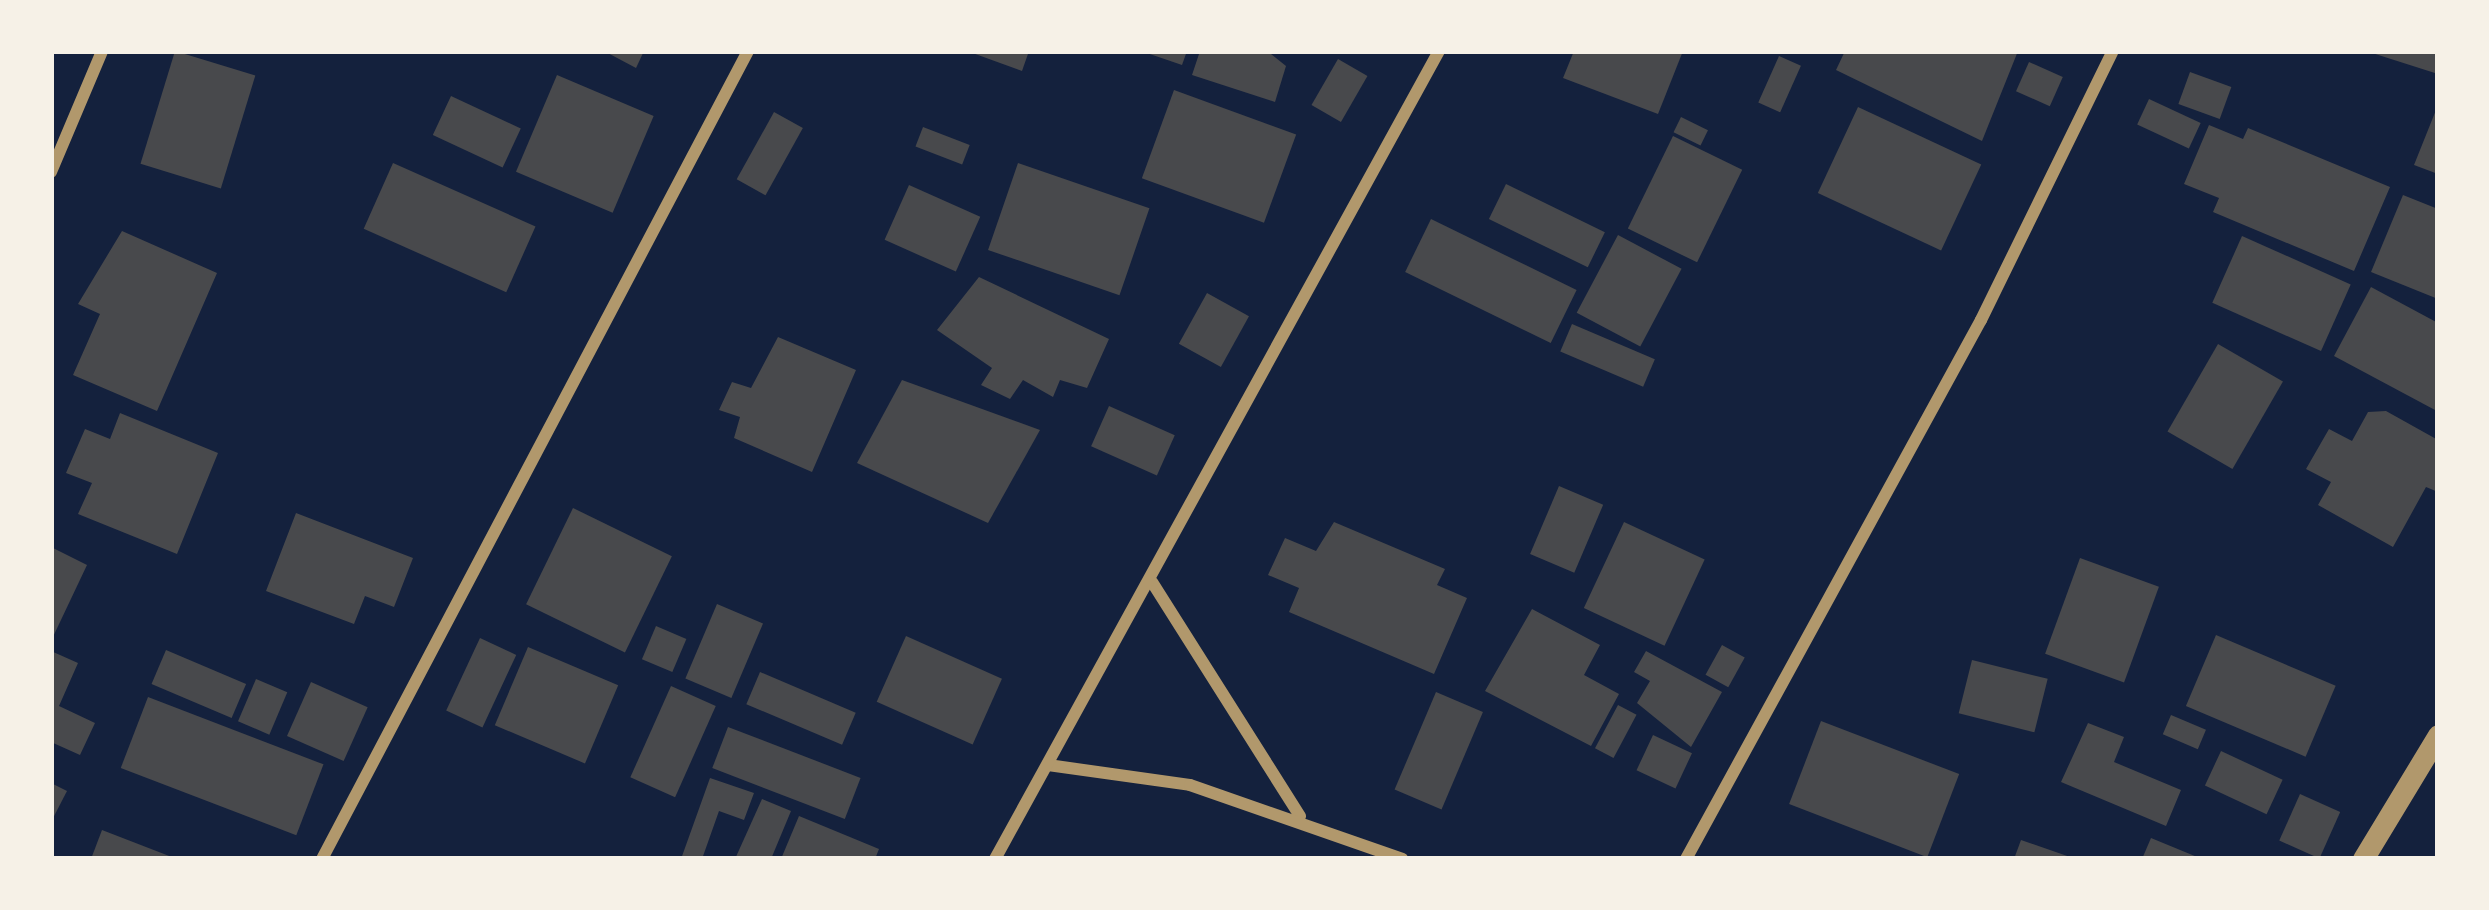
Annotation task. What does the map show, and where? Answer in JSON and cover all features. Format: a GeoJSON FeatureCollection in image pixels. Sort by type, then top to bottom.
{"type":"FeatureCollection","features":[{"type":"Feature","properties":{"kind":"street"},"geometry":{"type":"LineString","coordinates":[[51,172],[102,51]]}},
{"type":"Feature","properties":{"kind":"street"},"geometry":{"type":"LineString","coordinates":[[322,859],[748,51]]}},
{"type":"Feature","properties":{"kind":"street"},"geometry":{"type":"LineString","coordinates":[[995,859],[1152,582],[1439,51]]}},
{"type":"Feature","properties":{"kind":"street"},"geometry":{"type":"LineString","coordinates":[[1686,859],[1981,320],[2113,51]]}},
{"type":"Feature","properties":{"kind":"street"},"geometry":{"type":"LineString","coordinates":[[1152,582],[1301,817]]}},
{"type":"Feature","properties":{"kind":"street"},"geometry":{"type":"LineString","coordinates":[[2363,859],[2438,735]]}},
{"type":"Feature","properties":{"kind":"street"},"geometry":{"type":"LineString","coordinates":[[1048,765],[1190,784],[1301,817],[1402,859]]}},
{"type":"Feature","properties":{"kind":"building"},"geometry":{"type":"Polygon","coordinates":[[[175,51],[255,76],[221,188],[141,164],[175,51]]]}},
{"type":"Feature","properties":{"kind":"building"},"geometry":{"type":"Polygon","coordinates":[[[604,51],[644,51],[636,68],[604,51]]]}},
{"type":"Feature","properties":{"kind":"building"},"geometry":{"type":"Polygon","coordinates":[[[967,51],[1029,51],[1022,71],[967,51]]]}},
{"type":"Feature","properties":{"kind":"building"},"geometry":{"type":"Polygon","coordinates":[[[1141,51],[1187,51],[1182,65],[1141,51]]]}},
{"type":"Feature","properties":{"kind":"building"},"geometry":{"type":"Polygon","coordinates":[[[1200,51],[1271,54],[1286,66],[1275,102],[1192,75],[1200,51]]]}},
{"type":"Feature","properties":{"kind":"building"},"geometry":{"type":"Polygon","coordinates":[[[1574,51],[1683,51],[1658,114],[1563,78],[1574,51]]]}},
{"type":"Feature","properties":{"kind":"building"},"geometry":{"type":"Polygon","coordinates":[[[1845,51],[2018,51],[1982,141],[1836,70],[1845,51]]]}},
{"type":"Feature","properties":{"kind":"building"},"geometry":{"type":"Polygon","coordinates":[[[2438,51],[2438,74],[2369,52],[2438,51]]]}},
{"type":"Feature","properties":{"kind":"building"},"geometry":{"type":"Polygon","coordinates":[[[1779,56],[1801,66],[1780,112],[1758,103],[1779,56]]]}},
{"type":"Feature","properties":{"kind":"building"},"geometry":{"type":"Polygon","coordinates":[[[1338,59],[1367,76],[1341,122],[1312,105],[1338,59]]]}},
{"type":"Feature","properties":{"kind":"building"},"geometry":{"type":"Polygon","coordinates":[[[2029,62],[2063,77],[2050,106],[2016,91],[2029,62]]]}},
{"type":"Feature","properties":{"kind":"building"},"geometry":{"type":"Polygon","coordinates":[[[2190,72],[2231,87],[2220,119],[2178,104],[2190,72]]]}},
{"type":"Feature","properties":{"kind":"building"},"geometry":{"type":"Polygon","coordinates":[[[557,75],[654,116],[613,213],[516,172],[557,75]]]}},
{"type":"Feature","properties":{"kind":"building"},"geometry":{"type":"Polygon","coordinates":[[[1174,90],[1296,134],[1264,223],[1142,178],[1174,90]]]}},
{"type":"Feature","properties":{"kind":"building"},"geometry":{"type":"Polygon","coordinates":[[[451,96],[521,129],[503,168],[433,135],[451,96]]]}},
{"type":"Feature","properties":{"kind":"building"},"geometry":{"type":"Polygon","coordinates":[[[2149,99],[2201,123],[2189,148],[2137,124],[2149,99]]]}},
{"type":"Feature","properties":{"kind":"building"},"geometry":{"type":"Polygon","coordinates":[[[2438,105],[2438,174],[2414,165],[2438,105]]]}},
{"type":"Feature","properties":{"kind":"building"},"geometry":{"type":"Polygon","coordinates":[[[1858,107],[1981,164],[1941,251],[1818,193],[1858,107]]]}},
{"type":"Feature","properties":{"kind":"building"},"geometry":{"type":"Polygon","coordinates":[[[774,112],[803,128],[766,195],[737,179],[774,112]]]}},
{"type":"Feature","properties":{"kind":"building"},"geometry":{"type":"Polygon","coordinates":[[[1681,117],[1708,130],[1701,145],[1674,132],[1681,117]]]}},
{"type":"Feature","properties":{"kind":"building"},"geometry":{"type":"Polygon","coordinates":[[[2209,125],[2243,139],[2248,128],[2390,187],[2354,271],[2213,212],[2219,198],[2184,184],[2209,125]]]}},
{"type":"Feature","properties":{"kind":"building"},"geometry":{"type":"Polygon","coordinates":[[[923,127],[970,145],[962,165],[915,147],[923,127]]]}},
{"type":"Feature","properties":{"kind":"building"},"geometry":{"type":"Polygon","coordinates":[[[1673,136],[1742,170],[1697,262],[1628,229],[1673,136]]]}},
{"type":"Feature","properties":{"kind":"building"},"geometry":{"type":"Polygon","coordinates":[[[393,163],[536,226],[506,292],[364,229],[393,163]]]}},
{"type":"Feature","properties":{"kind":"building"},"geometry":{"type":"Polygon","coordinates":[[[1018,163],[1149,208],[1119,295],[988,250],[1018,163]]]}},
{"type":"Feature","properties":{"kind":"building"},"geometry":{"type":"Polygon","coordinates":[[[1506,184],[1605,232],[1588,267],[1489,219],[1506,184]]]}},
{"type":"Feature","properties":{"kind":"building"},"geometry":{"type":"Polygon","coordinates":[[[909,185],[980,217],[956,272],[885,240],[909,185]]]}},
{"type":"Feature","properties":{"kind":"building"},"geometry":{"type":"Polygon","coordinates":[[[2403,195],[2438,209],[2438,299],[2371,272],[2403,195]]]}},
{"type":"Feature","properties":{"kind":"building"},"geometry":{"type":"Polygon","coordinates":[[[1431,219],[1577,290],[1551,343],[1405,272],[1431,219]]]}},
{"type":"Feature","properties":{"kind":"building"},"geometry":{"type":"Polygon","coordinates":[[[122,231],[217,273],[157,411],[73,375],[100,314],[78,304],[122,231]]]}},
{"type":"Feature","properties":{"kind":"building"},"geometry":{"type":"Polygon","coordinates":[[[1618,235],[1682,269],[1640,347],[1577,313],[1618,235]]]}},
{"type":"Feature","properties":{"kind":"building"},"geometry":{"type":"Polygon","coordinates":[[[2242,236],[2351,284],[2321,351],[2212,303],[2242,236]]]}},
{"type":"Feature","properties":{"kind":"building"},"geometry":{"type":"Polygon","coordinates":[[[979,277],[1109,339],[1087,388],[1060,380],[1053,397],[1023,380],[1010,399],[981,385],[992,368],[937,330],[979,277]]]}},
{"type":"Feature","properties":{"kind":"building"},"geometry":{"type":"Polygon","coordinates":[[[2371,287],[2438,323],[2435,410],[2334,356],[2371,287]]]}},
{"type":"Feature","properties":{"kind":"building"},"geometry":{"type":"Polygon","coordinates":[[[1207,293],[1249,316],[1221,367],[1179,344],[1207,293]]]}},
{"type":"Feature","properties":{"kind":"building"},"geometry":{"type":"Polygon","coordinates":[[[1572,324],[1655,359],[1643,387],[1560,352],[1572,324]]]}},
{"type":"Feature","properties":{"kind":"building"},"geometry":{"type":"Polygon","coordinates":[[[778,337],[856,370],[812,472],[734,438],[740,417],[719,410],[732,382],[751,388],[778,337]]]}},
{"type":"Feature","properties":{"kind":"building"},"geometry":{"type":"Polygon","coordinates":[[[2218,344],[2283,382],[2232,469],[2168,431],[2218,344]]]}},
{"type":"Feature","properties":{"kind":"building"},"geometry":{"type":"Polygon","coordinates":[[[902,380],[1040,430],[988,523],[857,463],[902,380]]]}},
{"type":"Feature","properties":{"kind":"building"},"geometry":{"type":"Polygon","coordinates":[[[1109,406],[1175,435],[1157,475],[1091,446],[1109,406]]]}},
{"type":"Feature","properties":{"kind":"building"},"geometry":{"type":"Polygon","coordinates":[[[2386,411],[2438,440],[2438,492],[2426,487],[2393,547],[2318,505],[2331,482],[2306,469],[2329,429],[2352,441],[2368,412],[2386,411]]]}},
{"type":"Feature","properties":{"kind":"building"},"geometry":{"type":"Polygon","coordinates":[[[120,413],[218,453],[177,554],[78,514],[92,483],[66,473],[85,429],[110,439],[120,413]]]}},
{"type":"Feature","properties":{"kind":"building"},"geometry":{"type":"Polygon","coordinates":[[[1559,486],[1603,505],[1574,573],[1530,554],[1559,486]]]}},
{"type":"Feature","properties":{"kind":"building"},"geometry":{"type":"Polygon","coordinates":[[[573,508],[672,556],[625,652],[526,604],[573,508]]]}},
{"type":"Feature","properties":{"kind":"building"},"geometry":{"type":"Polygon","coordinates":[[[296,513],[413,558],[394,607],[365,596],[354,624],[266,591],[296,513]]]}},
{"type":"Feature","properties":{"kind":"building"},"geometry":{"type":"Polygon","coordinates":[[[1334,522],[1445,569],[1437,585],[1467,598],[1434,674],[1289,612],[1299,588],[1268,575],[1285,538],[1316,551],[1334,522]]]}},
{"type":"Feature","properties":{"kind":"building"},"geometry":{"type":"Polygon","coordinates":[[[1624,522],[1705,560],[1665,646],[1584,608],[1624,522]]]}},
{"type":"Feature","properties":{"kind":"building"},"geometry":{"type":"Polygon","coordinates":[[[51,547],[87,565],[51,641],[51,547]]]}},
{"type":"Feature","properties":{"kind":"building"},"geometry":{"type":"Polygon","coordinates":[[[2080,558],[2159,587],[2124,683],[2045,654],[2080,558]]]}},
{"type":"Feature","properties":{"kind":"building"},"geometry":{"type":"Polygon","coordinates":[[[717,604],[763,624],[731,698],[685,679],[717,604]]]}},
{"type":"Feature","properties":{"kind":"building"},"geometry":{"type":"Polygon","coordinates":[[[1532,609],[1600,645],[1584,675],[1619,694],[1591,746],[1485,691],[1532,609]]]}},
{"type":"Feature","properties":{"kind":"building"},"geometry":{"type":"Polygon","coordinates":[[[656,626],[686,639],[672,672],[642,659],[656,626]]]}},
{"type":"Feature","properties":{"kind":"building"},"geometry":{"type":"Polygon","coordinates":[[[2216,635],[2336,686],[2306,757],[2186,706],[2216,635]]]}},
{"type":"Feature","properties":{"kind":"building"},"geometry":{"type":"Polygon","coordinates":[[[906,636],[1002,679],[973,744],[877,702],[906,636]]]}},
{"type":"Feature","properties":{"kind":"building"},"geometry":{"type":"Polygon","coordinates":[[[480,638],[516,655],[482,727],[446,711],[480,638]]]}},
{"type":"Feature","properties":{"kind":"building"},"geometry":{"type":"Polygon","coordinates":[[[1722,645],[1745,658],[1728,687],[1706,675],[1722,645]]]}},
{"type":"Feature","properties":{"kind":"building"},"geometry":{"type":"Polygon","coordinates":[[[528,647],[618,685],[585,764],[495,725],[528,647]]]}},
{"type":"Feature","properties":{"kind":"building"},"geometry":{"type":"Polygon","coordinates":[[[166,650],[246,684],[232,718],[152,684],[166,650]]]}},
{"type":"Feature","properties":{"kind":"building"},"geometry":{"type":"Polygon","coordinates":[[[51,651],[78,663],[59,706],[95,723],[80,755],[51,742],[51,651]]]}},
{"type":"Feature","properties":{"kind":"building"},"geometry":{"type":"Polygon","coordinates":[[[1646,651],[1722,692],[1691,747],[1637,703],[1650,681],[1634,672],[1646,651]]]}},
{"type":"Feature","properties":{"kind":"building"},"geometry":{"type":"Polygon","coordinates":[[[1972,660],[2048,679],[2034,732],[1959,713],[1972,660]]]}},
{"type":"Feature","properties":{"kind":"building"},"geometry":{"type":"Polygon","coordinates":[[[760,672],[856,713],[842,745],[746,704],[760,672]]]}},
{"type":"Feature","properties":{"kind":"building"},"geometry":{"type":"Polygon","coordinates":[[[256,679],[287,692],[269,735],[238,721],[256,679]]]}},
{"type":"Feature","properties":{"kind":"building"},"geometry":{"type":"Polygon","coordinates":[[[311,682],[368,707],[344,761],[287,736],[311,682]]]}},
{"type":"Feature","properties":{"kind":"building"},"geometry":{"type":"Polygon","coordinates":[[[671,686],[716,706],[675,797],[630,777],[671,686]]]}},
{"type":"Feature","properties":{"kind":"building"},"geometry":{"type":"Polygon","coordinates":[[[1436,692],[1483,712],[1442,810],[1395,790],[1436,692]]]}},
{"type":"Feature","properties":{"kind":"building"},"geometry":{"type":"Polygon","coordinates":[[[148,697],[324,764],[296,835],[121,768],[148,697]]]}},
{"type":"Feature","properties":{"kind":"building"},"geometry":{"type":"Polygon","coordinates":[[[1618,705],[1637,715],[1614,758],[1595,748],[1618,705]]]}},
{"type":"Feature","properties":{"kind":"building"},"geometry":{"type":"Polygon","coordinates":[[[2171,715],[2206,730],[2198,749],[2163,734],[2171,715]]]}},
{"type":"Feature","properties":{"kind":"building"},"geometry":{"type":"Polygon","coordinates":[[[1821,721],[1959,774],[1927,857],[1789,804],[1821,721]]]}},
{"type":"Feature","properties":{"kind":"building"},"geometry":{"type":"Polygon","coordinates":[[[2088,723],[2124,737],[2114,762],[2181,790],[2166,826],[2061,782],[2088,723]]]}},
{"type":"Feature","properties":{"kind":"building"},"geometry":{"type":"Polygon","coordinates":[[[728,727],[861,778],[845,819],[712,768],[728,727]]]}},
{"type":"Feature","properties":{"kind":"building"},"geometry":{"type":"Polygon","coordinates":[[[1653,735],[1692,753],[1675,789],[1637,770],[1653,735]]]}},
{"type":"Feature","properties":{"kind":"building"},"geometry":{"type":"Polygon","coordinates":[[[2221,751],[2283,780],[2267,814],[2205,785],[2221,751]]]}},
{"type":"Feature","properties":{"kind":"building"},"geometry":{"type":"Polygon","coordinates":[[[710,778],[754,793],[744,820],[719,811],[702,859],[681,859],[710,778]]]}},
{"type":"Feature","properties":{"kind":"building"},"geometry":{"type":"Polygon","coordinates":[[[51,783],[67,791],[51,822],[51,783]]]}},
{"type":"Feature","properties":{"kind":"building"},"geometry":{"type":"Polygon","coordinates":[[[2300,794],[2340,812],[2319,858],[2279,841],[2300,794]]]}},
{"type":"Feature","properties":{"kind":"building"},"geometry":{"type":"Polygon","coordinates":[[[762,799],[791,811],[771,859],[735,859],[762,799]]]}},
{"type":"Feature","properties":{"kind":"building"},"geometry":{"type":"Polygon","coordinates":[[[799,816],[879,849],[875,859],[781,859],[799,816]]]}},
{"type":"Feature","properties":{"kind":"building"},"geometry":{"type":"Polygon","coordinates":[[[102,830],[177,859],[91,859],[102,830]]]}},
{"type":"Feature","properties":{"kind":"building"},"geometry":{"type":"Polygon","coordinates":[[[2151,838],[2202,859],[2142,859],[2151,838]]]}},
{"type":"Feature","properties":{"kind":"building"},"geometry":{"type":"Polygon","coordinates":[[[2021,840],[2073,858],[2073,859],[2014,859],[2021,840]]]}}]}
